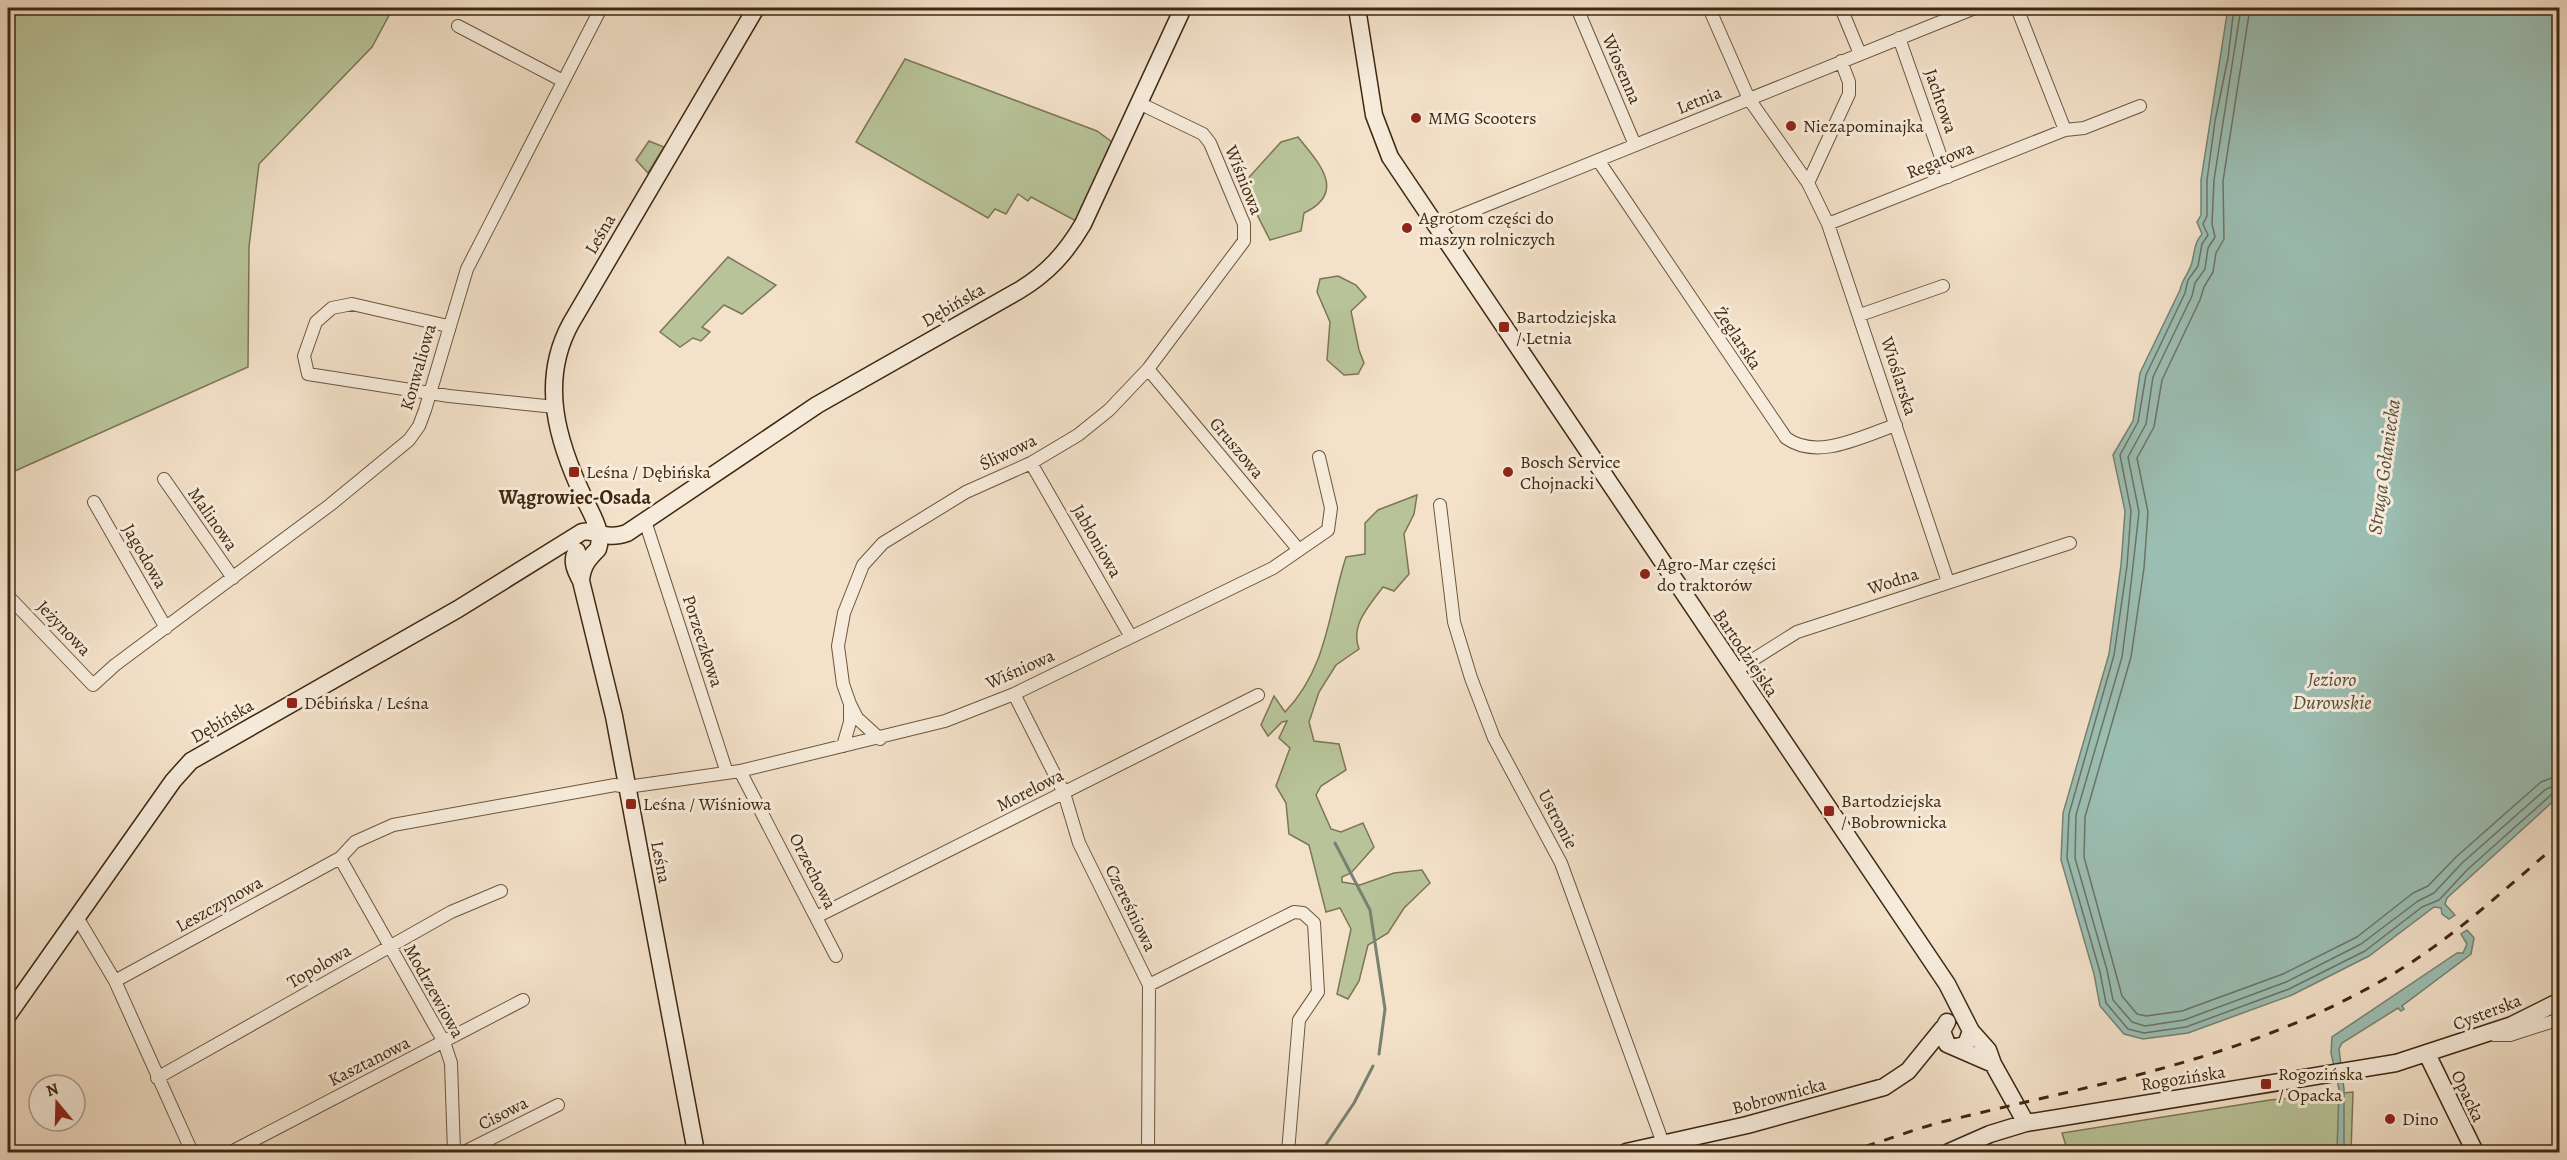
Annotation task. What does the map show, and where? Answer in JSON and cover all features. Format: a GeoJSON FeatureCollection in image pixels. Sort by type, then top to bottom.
{"type":"FeatureCollection","features":[{"type":"Feature","properties":{"kind":"street","name":"Konwaliowa"},"geometry":{"type":"LineString","coordinates":[[93,685],[330,505],[409,440],[419,426],[467,269],[601,8]]}},
{"type":"Feature","properties":{"kind":"street","name":"Leśna"},"geometry":{"type":"LineString","coordinates":[[696,1152],[604,669],[581,581],[586,544],[596,522],[565,446],[555,407],[553,371],[564,336],[756,8]]}},
{"type":"Feature","properties":{"kind":"street","name":"Dębińska"},"geometry":{"type":"LineString","coordinates":[[8,1015],[173,782],[191,761],[544,558],[627,533],[817,405],[1018,291],[1046,272],[1065,252],[1083,224],[1184,8]]}},
{"type":"Feature","properties":{"kind":"street","name":"Bartodziejska"},"geometry":{"type":"LineString","coordinates":[[1357,8],[1378,130],[1390,157],[1935,970],[1947,984],[1968,1026],[1988,1050],[1993,1064],[2026,1123]]}},
{"type":"Feature","properties":{"kind":"street","name":"Wiosenna"},"geometry":{"type":"LineString","coordinates":[[1577,8],[1635,145]]}},
{"type":"Feature","properties":{"kind":"street","name":"Wioślarska"},"geometry":{"type":"LineString","coordinates":[[1709,8],[1749,99],[1808,183],[1828,224],[1948,582]]}},
{"type":"Feature","properties":{"kind":"street"},"geometry":{"type":"LineString","coordinates":[[1840,8],[1860,54]]}},
{"type":"Feature","properties":{"kind":"street","name":"Letnia"},"geometry":{"type":"LineString","coordinates":[[1438,229],[1452,219],[1975,8]]}},
{"type":"Feature","properties":{"kind":"street"},"geometry":{"type":"LineString","coordinates":[[2017,8],[2065,130]]}},
{"type":"Feature","properties":{"kind":"street"},"geometry":{"type":"LineString","coordinates":[[458,26],[563,81]]}},
{"type":"Feature","properties":{"kind":"street","name":"Jachtowa"},"geometry":{"type":"LineString","coordinates":[[1899,38],[1948,177]]}},
{"type":"Feature","properties":{"kind":"street"},"geometry":{"type":"LineString","coordinates":[[1808,183],[1849,94],[1849,82],[1841,61]]}},
{"type":"Feature","properties":{"kind":"street","name":"Wiśniowa"},"geometry":{"type":"LineString","coordinates":[[1139,103],[1203,134],[1210,143],[1244,224],[1244,241]]}},
{"type":"Feature","properties":{"kind":"street","name":"Regatowa"},"geometry":{"type":"LineString","coordinates":[[1828,224],[2065,130],[2084,128],[2140,106]]}},
{"type":"Feature","properties":{"kind":"street","name":"Żeglarska"},"geometry":{"type":"LineString","coordinates":[[1598,160],[1786,438],[1805,448],[1821,448],[1896,425]]}},
{"type":"Feature","properties":{"kind":"street","name":"Śliwowa"},"geometry":{"type":"LineString","coordinates":[[880,739],[857,718],[850,704],[843,684],[838,646],[844,614],[863,565],[883,543],[966,492],[1031,463],[1078,435],[1109,410],[1148,369],[1244,241]]}},
{"type":"Feature","properties":{"kind":"street"},"geometry":{"type":"LineString","coordinates":[[1860,315],[1943,286]]}},
{"type":"Feature","properties":{"kind":"street"},"geometry":{"type":"LineString","coordinates":[[448,326],[352,304],[332,308],[316,322],[304,356],[308,374],[555,407]]}},
{"type":"Feature","properties":{"kind":"street","name":"Gruszowa"},"geometry":{"type":"LineString","coordinates":[[1148,369],[1298,549]]}},
{"type":"Feature","properties":{"kind":"street","name":"Wiśniowa"},"geometry":{"type":"LineString","coordinates":[[627,787],[740,771],[880,739],[945,721],[1014,694],[1273,568],[1328,530],[1331,508],[1319,457]]}},
{"type":"Feature","properties":{"kind":"street","name":"Jabłoniowa"},"geometry":{"type":"LineString","coordinates":[[1031,463],[1131,637]]}},
{"type":"Feature","properties":{"kind":"street","name":"Malinowa"},"geometry":{"type":"LineString","coordinates":[[164,479],[233,578]]}},
{"type":"Feature","properties":{"kind":"street","name":"Jagodowa"},"geometry":{"type":"LineString","coordinates":[[94,502],[166,628]]}},
{"type":"Feature","properties":{"kind":"street","name":"Ustronie"},"geometry":{"type":"LineString","coordinates":[[1440,505],[1454,622],[1471,678],[1494,738],[1561,863],[1664,1146]]}},
{"type":"Feature","properties":{"kind":"street","name":"Porzeczkowa"},"geometry":{"type":"LineString","coordinates":[[645,521],[727,773]]}},
{"type":"Feature","properties":{"kind":"street","name":"Wodna"},"geometry":{"type":"LineString","coordinates":[[1735,671],[1797,632],[2070,543]]}},
{"type":"Feature","properties":{"kind":"street","name":"Jeżynowa"},"geometry":{"type":"LineString","coordinates":[[9,597],[93,685]]}},
{"type":"Feature","properties":{"kind":"street","name":"Czereśniowa"},"geometry":{"type":"LineString","coordinates":[[1014,694],[1064,793],[1079,843],[1149,985],[1148,1152]]}},
{"type":"Feature","properties":{"kind":"street","name":"Morelowa"},"geometry":{"type":"LineString","coordinates":[[816,917],[1258,695]]}},
{"type":"Feature","properties":{"kind":"street","name":"Śliwowa"},"geometry":{"type":"LineString","coordinates":[[843,746],[850,722],[850,704]]}},
{"type":"Feature","properties":{"kind":"street","name":"Orzechowa"},"geometry":{"type":"LineString","coordinates":[[740,771],[836,956]]}},
{"type":"Feature","properties":{"kind":"street","name":"Leszczynowa"},"geometry":{"type":"LineString","coordinates":[[115,981],[340,858],[355,842],[393,825],[606,786],[627,787]]}},
{"type":"Feature","properties":{"kind":"street","name":"Modrzewiowa"},"geometry":{"type":"LineString","coordinates":[[340,858],[444,1042],[451,1063],[454,1152]]}},
{"type":"Feature","properties":{"kind":"street","name":"Topolowa"},"geometry":{"type":"LineString","coordinates":[[157,1078],[451,912],[501,891]]}},
{"type":"Feature","properties":{"kind":"street"},"geometry":{"type":"LineString","coordinates":[[1149,985],[1294,912],[1303,913],[1314,923],[1318,992],[1299,1020],[1288,1152]]}},
{"type":"Feature","properties":{"kind":"street"},"geometry":{"type":"LineString","coordinates":[[77,917],[115,981],[192,1152]]}},
{"type":"Feature","properties":{"kind":"street","name":"Bartodziejska"},"geometry":{"type":"LineString","coordinates":[[1935,970],[1944,992],[1948,1036]]}},
{"type":"Feature","properties":{"kind":"street","name":"Kasztanowa"},"geometry":{"type":"LineString","coordinates":[[231,1152],[523,1000]]}},
{"type":"Feature","properties":{"kind":"street","name":"Cysterska"},"geometry":{"type":"LineString","coordinates":[[2427,1054],[2487,1034],[2559,1001]]}},
{"type":"Feature","properties":{"kind":"street","name":"Bobrownicka"},"geometry":{"type":"LineString","coordinates":[[1626,1152],[1664,1146],[1879,1089],[1904,1075],[1928,1048],[1948,1036],[1952,1019],[1968,1026]]}},
{"type":"Feature","properties":{"kind":"street"},"geometry":{"type":"LineString","coordinates":[[2487,1034],[2511,1035],[2559,1019]]}},
{"type":"Feature","properties":{"kind":"street"},"geometry":{"type":"LineString","coordinates":[[1948,1036],[1969,1040],[1968,1026]]}},
{"type":"Feature","properties":{"kind":"street"},"geometry":{"type":"LineString","coordinates":[[1948,1036],[1993,1064]]}},
{"type":"Feature","properties":{"kind":"street","name":"Rogozińska"},"geometry":{"type":"LineString","coordinates":[[1949,1152],[1990,1134],[2026,1123],[2351,1071],[2427,1054]]}},
{"type":"Feature","properties":{"kind":"street","name":"Opacka"},"geometry":{"type":"LineString","coordinates":[[2427,1054],[2475,1152]]}},
{"type":"Feature","properties":{"kind":"street","name":"Cisowa"},"geometry":{"type":"LineString","coordinates":[[464,1152],[558,1105]]}},
{"type":"Feature","properties":{"kind":"green space"},"geometry":{"type":"Polygon","coordinates":[[[8,8],[393,8],[372,47],[259,164],[249,247],[248,367],[8,474],[8,8]]]}},
{"type":"Feature","properties":{"kind":"green space"},"geometry":{"type":"Polygon","coordinates":[[[905,59],[1097,131],[1112,142],[1076,221],[1031,197],[1028,201],[1018,194],[1006,214],[995,209],[988,218],[856,142],[905,59]]]}},
{"type":"Feature","properties":{"kind":"green space"},"geometry":{"type":"Polygon","coordinates":[[[1298,137],[1320,166],[1327,186],[1324,196],[1317,205],[1304,213],[1301,231],[1270,240],[1242,185],[1281,142],[1298,137]]]}},
{"type":"Feature","properties":{"kind":"green space"},"geometry":{"type":"Polygon","coordinates":[[[649,141],[664,147],[648,173],[636,160],[649,141]]]}},
{"type":"Feature","properties":{"kind":"green space"},"geometry":{"type":"Polygon","coordinates":[[[728,257],[776,285],[742,314],[724,305],[702,327],[710,332],[701,341],[693,338],[680,347],[660,332],[728,257]]]}},
{"type":"Feature","properties":{"kind":"green space"},"geometry":{"type":"Polygon","coordinates":[[[1338,276],[1356,285],[1366,297],[1351,311],[1364,363],[1358,374],[1344,375],[1327,360],[1330,322],[1317,292],[1320,279],[1338,276]]]}},
{"type":"Feature","properties":{"kind":"green space"},"geometry":{"type":"Polygon","coordinates":[[[1417,495],[1414,514],[1404,534],[1409,574],[1394,591],[1383,587],[1362,616],[1357,632],[1359,649],[1336,665],[1319,692],[1309,722],[1314,741],[1339,744],[1346,770],[1321,786],[1316,795],[1331,829],[1341,832],[1363,823],[1374,847],[1351,873],[1342,877],[1342,882],[1360,885],[1394,873],[1422,870],[1430,883],[1404,908],[1388,933],[1368,945],[1359,981],[1348,999],[1337,994],[1351,929],[1340,908],[1326,912],[1309,845],[1289,834],[1286,803],[1276,786],[1290,748],[1279,738],[1287,721],[1282,722],[1268,736],[1261,725],[1274,696],[1285,712],[1310,677],[1325,639],[1346,557],[1365,554],[1365,523],[1378,510],[1417,495]]]}},
{"type":"Feature","properties":{"kind":"green space"},"geometry":{"type":"Polygon","coordinates":[[[2353,1092],[2351,1152],[2068,1152],[2062,1133],[2270,1100],[2353,1092]]]}},
{"type":"Feature","properties":{"kind":"water","name":"Jezioro Durowskie"},"geometry":{"type":"Polygon","coordinates":[[[2228,8],[2559,8],[2559,796],[2447,898],[2445,904],[2455,915],[2449,919],[2442,914],[2441,908],[2434,907],[2369,956],[2292,995],[2188,1033],[2143,1039],[2124,1034],[2100,1006],[2094,974],[2061,860],[2063,813],[2109,654],[2121,565],[2125,511],[2113,455],[2133,421],[2140,373],[2190,269],[2196,244],[2202,234],[2197,222],[2201,215],[2201,180],[2228,8]]]}},
{"type":"Feature","properties":{"kind":"water"},"geometry":{"type":"Polygon","coordinates":[[[2467,930],[2474,938],[2471,954],[2402,1006],[2404,1009],[2401,1011],[2398,1008],[2342,1043],[2339,1049],[2344,1089],[2344,1152],[2337,1152],[2339,1089],[2331,1053],[2332,1037],[2457,953],[2463,953],[2467,944],[2461,934],[2467,930]]]}},
{"type":"Feature","properties":{"kind":"waterway"},"geometry":{"type":"LineString","coordinates":[[1335,843],[1370,910],[1385,1009],[1379,1054]]}},
{"type":"Feature","properties":{"kind":"waterway"},"geometry":{"type":"LineString","coordinates":[[1321,1152],[1354,1103],[1373,1066]]}},
{"type":"Feature","properties":{"kind":"railway"},"geometry":{"type":"LineString","coordinates":[[1846,1152],[1937,1123],[2174,1065],[2282,1029],[2335,1005],[2411,963],[2477,914],[2560,842]]}},
{"type":"Feature","properties":{"kind":"place","name":"MMG Scooters"},"geometry":{"type":"Point","coordinates":[1416,118]}},
{"type":"Feature","properties":{"kind":"place","name":"Niezapominajka"},"geometry":{"type":"Point","coordinates":[1791,126]}},
{"type":"Feature","properties":{"kind":"place","name":"Agrotom części do maszyn rolniczych"},"geometry":{"type":"Point","coordinates":[1407,228]}},
{"type":"Feature","properties":{"kind":"place","name":"Bartodziejska / Letnia"},"geometry":{"type":"Point","coordinates":[1504,327]}},
{"type":"Feature","properties":{"kind":"place","name":"Leśna / Dębińska"},"geometry":{"type":"Point","coordinates":[574,472]}},
{"type":"Feature","properties":{"kind":"place","name":"Bosch Service Chojnacki"},"geometry":{"type":"Point","coordinates":[1508,472]}},
{"type":"Feature","properties":{"kind":"place","name":"Agro-Mar części do traktorów"},"geometry":{"type":"Point","coordinates":[1645,574]}},
{"type":"Feature","properties":{"kind":"place","name":"Debińska / Leśna"},"geometry":{"type":"Point","coordinates":[292,703]}},
{"type":"Feature","properties":{"kind":"place","name":"Leśna / Wiśniowa"},"geometry":{"type":"Point","coordinates":[631,804]}},
{"type":"Feature","properties":{"kind":"place","name":"Bartodziejska / Bobrownicka"},"geometry":{"type":"Point","coordinates":[1829,811]}},
{"type":"Feature","properties":{"kind":"place","name":"Rogozińska / Opacka"},"geometry":{"type":"Point","coordinates":[2266,1084]}},
{"type":"Feature","properties":{"kind":"place","name":"Dino"},"geometry":{"type":"Point","coordinates":[2390,1119]}},
{"type":"Feature","properties":{"kind":"district","name":"Wągrowiec-Osada"},"geometry":{"type":"Point","coordinates":[575,497]}},
{"type":"Feature","properties":{"kind":"water label","name":"Struga Gołaniecka"},"geometry":{"type":"Point","coordinates":[2384,467]}}]}
